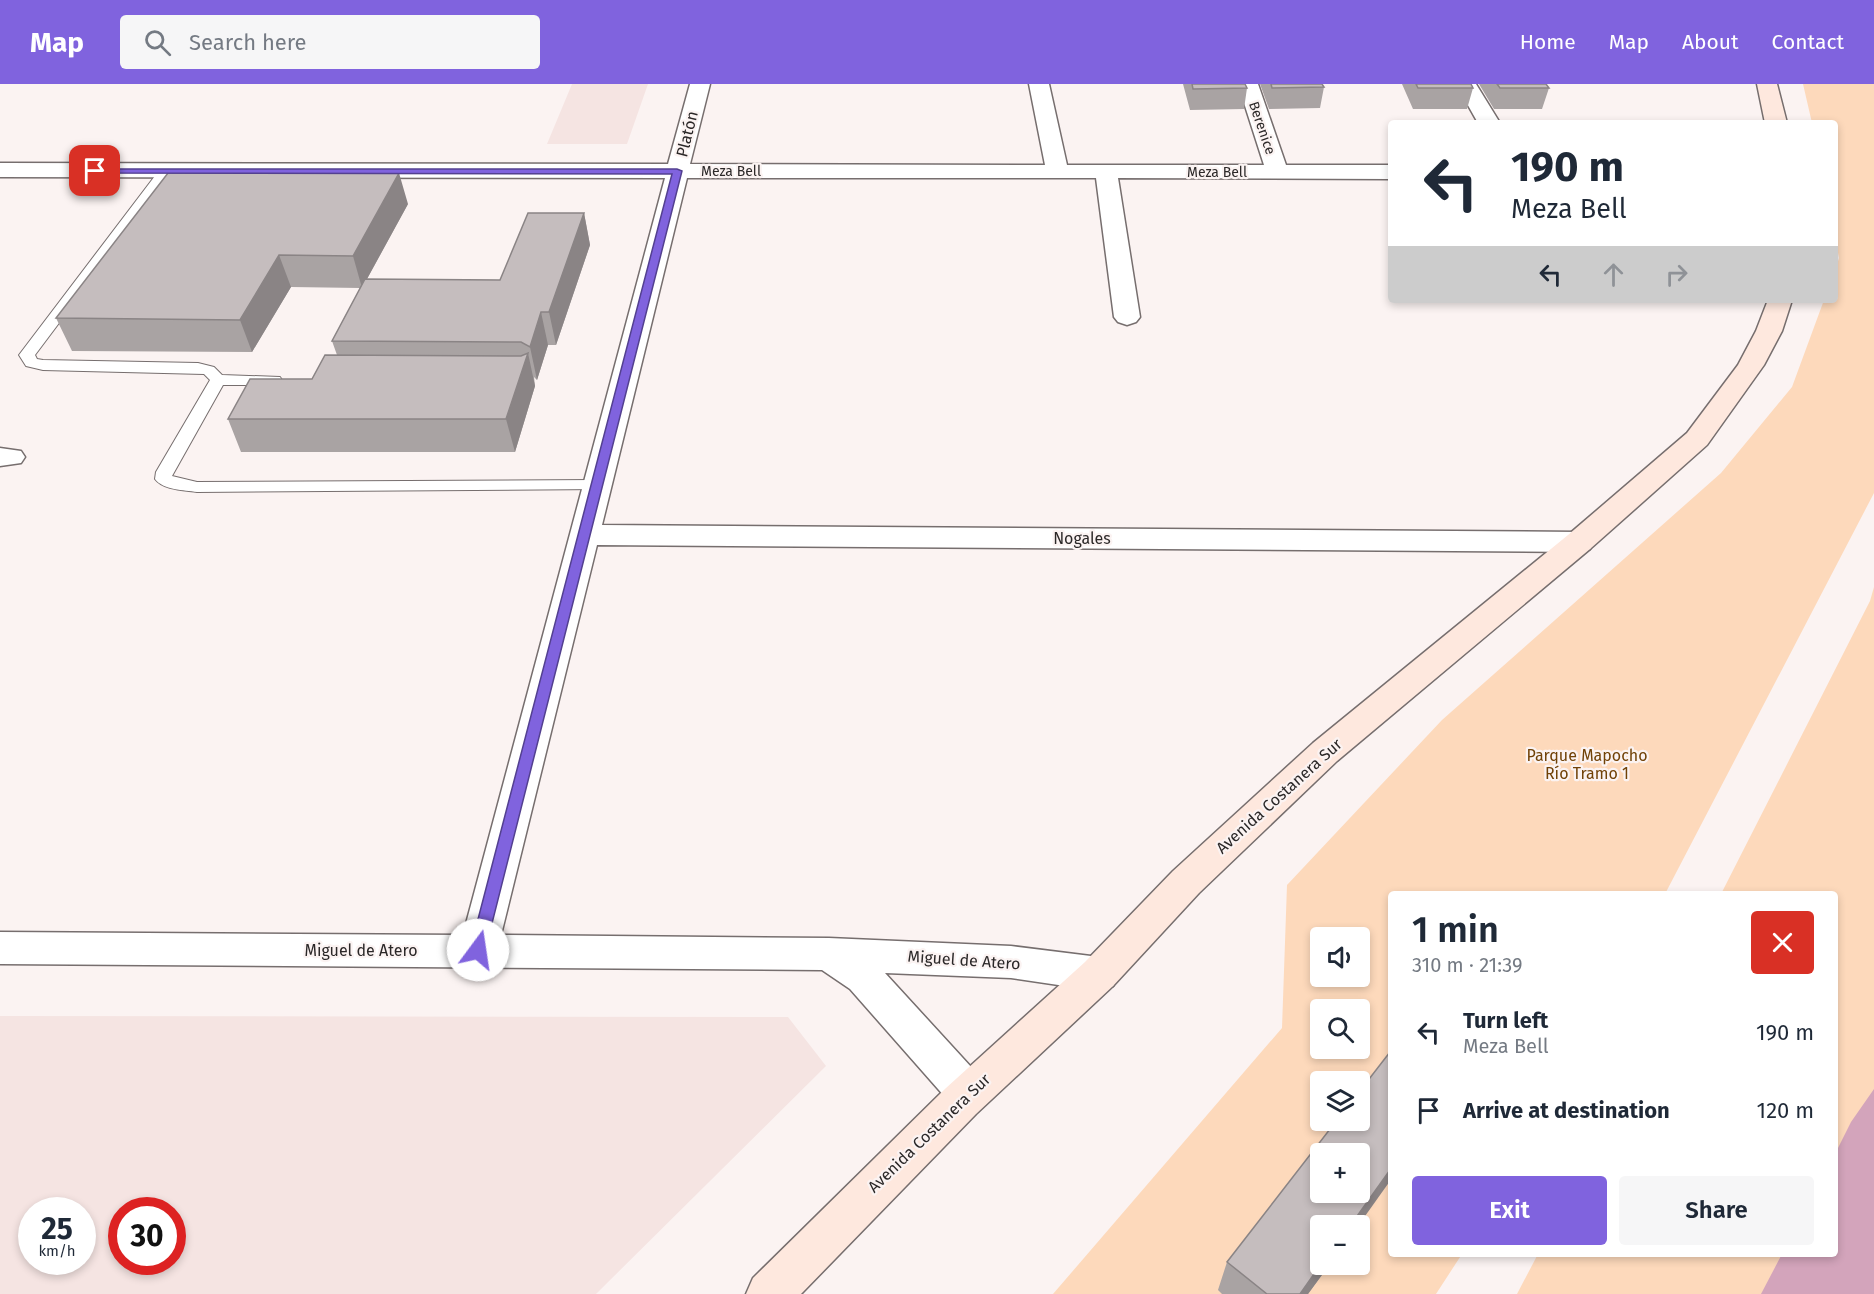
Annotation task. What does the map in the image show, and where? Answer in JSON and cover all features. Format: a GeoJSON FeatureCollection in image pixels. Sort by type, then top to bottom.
{"type":"FeatureCollection","features":[{"type":"Feature","properties":{"kind":"main road"},"geometry":{"type":"LineString","coordinates":[[1767,84],[1775,120]]}},
{"type":"Feature","properties":{"kind":"main road","name":"Avenida Costanera Sur"},"geometry":{"type":"LineString","coordinates":[[769,1294],[968,1093],[1099,974],[1186,882],[1325,752],[1579,542],[1697,439],[1751,365],[1769,331],[1779,303]]}},
{"type":"Feature","properties":{"kind":"street","name":"Platón"},"geometry":{"type":"LineString","coordinates":[[478,950],[700,84]]}},
{"type":"Feature","properties":{"kind":"street"},"geometry":{"type":"LineString","coordinates":[[1039,84],[1057,172]]}},
{"type":"Feature","properties":{"kind":"street","name":"Berenice"},"geometry":{"type":"LineString","coordinates":[[1248,84],[1277,172]]}},
{"type":"Feature","properties":{"kind":"street"},"geometry":{"type":"LineString","coordinates":[[1466,84],[1487,120]]}},
{"type":"Feature","properties":{"kind":"street","name":"Meza Bell"},"geometry":{"type":"LineString","coordinates":[[0,170],[1388,172]]}},
{"type":"Feature","properties":{"kind":"street"},"geometry":{"type":"LineString","coordinates":[[1106,172],[1127,317]]}},
{"type":"Feature","properties":{"kind":"street","name":"Nogales"},"geometry":{"type":"LineString","coordinates":[[585,535],[1579,542]]}},
{"type":"Feature","properties":{"kind":"street","name":"Miguel de Atero"},"geometry":{"type":"LineString","coordinates":[[0,948],[829,954],[1011,962],[1099,974]]}},
{"type":"Feature","properties":{"kind":"street"},"geometry":{"type":"LineString","coordinates":[[829,954],[864,977],[968,1093]]}},
{"type":"Feature","properties":{"kind":"lane"},"geometry":{"type":"LineString","coordinates":[[166,171],[27,355],[31,363],[198,368],[209,370],[218,380],[290,381]]}},
{"type":"Feature","properties":{"kind":"lane"},"geometry":{"type":"LineString","coordinates":[[218,380],[164,472],[163,479],[176,484],[197,487],[597,486]]}},
{"type":"Feature","properties":{"kind":"shaded area"},"geometry":{"type":"Polygon","coordinates":[[[572,84],[648,84],[627,144],[547,144],[572,84]]]}},
{"type":"Feature","properties":{"kind":"shaded area"},"geometry":{"type":"Polygon","coordinates":[[[0,1016],[788,1017],[826,1066],[596,1294],[0,1294],[0,1016]]]}},
{"type":"Feature","properties":{"kind":"shaded area"},"geometry":{"type":"Polygon","coordinates":[[[1874,1089],[1874,1294],[1761,1294],[1780,1257],[1838,1257],[1838,1148],[1851,1122],[1874,1089]]]}},
{"type":"Feature","properties":{"kind":"green space","name":"Parque Mapocho Río Tramo 1"},"geometry":{"type":"Polygon","coordinates":[[[1803,84],[1874,84],[1874,493],[1667,891],[1388,891],[1388,1257],[1460,1257],[1436,1294],[1053,1294],[1282,1028],[1287,885],[1442,720],[1721,473],[1792,387],[1823,303],[1838,303],[1838,120],[1811,120],[1803,84]]]}},
{"type":"Feature","properties":{"kind":"green space"},"geometry":{"type":"Polygon","coordinates":[[[1874,587],[1874,1294],[1517,1294],[1536,1257],[1838,1257],[1838,891],[1723,891],[1870,601],[1874,587]]]}},
{"type":"Feature","properties":{"kind":"building"},"geometry":{"type":"Polygon","coordinates":[[[1192,84],[1245,84],[1247,88],[1193,89],[1192,84]]]}},
{"type":"Feature","properties":{"kind":"building"},"geometry":{"type":"Polygon","coordinates":[[[1271,84],[1322,84],[1324,87],[1272,88],[1271,84]]]}},
{"type":"Feature","properties":{"kind":"building"},"geometry":{"type":"Polygon","coordinates":[[[1416,84],[1471,84],[1473,88],[1418,88],[1416,84]]]}},
{"type":"Feature","properties":{"kind":"building"},"geometry":{"type":"Polygon","coordinates":[[[1497,84],[1546,84],[1549,88],[1500,88],[1497,84]]]}},
{"type":"Feature","properties":{"kind":"building"},"geometry":{"type":"Polygon","coordinates":[[[168,173],[399,173],[353,256],[279,255],[240,320],[56,318],[168,173]]]}},
{"type":"Feature","properties":{"kind":"building"},"geometry":{"type":"Polygon","coordinates":[[[528,213],[584,213],[549,312],[541,312],[530,347],[521,342],[332,341],[365,279],[500,280],[528,213]]]}},
{"type":"Feature","properties":{"kind":"building"},"geometry":{"type":"Polygon","coordinates":[[[528,353],[506,419],[228,419],[250,379],[312,379],[325,355],[521,356],[528,353]]]}},
{"type":"Feature","properties":{"kind":"building"},"geometry":{"type":"Polygon","coordinates":[[[1388,1055],[1388,1173],[1370,1198],[1370,1143],[1319,1143],[1328,1131],[1370,1131],[1370,1078],[1388,1055]]]}},
{"type":"Feature","properties":{"kind":"building"},"geometry":{"type":"Polygon","coordinates":[[[1310,1155],[1310,1203],[1366,1203],[1358,1215],[1310,1215],[1310,1275],[1313,1275],[1300,1294],[1267,1294],[1227,1262],[1310,1155]]]}},
{"type":"Feature","properties":{"kind":"route"},"geometry":{"type":"LineString","coordinates":[[95,171],[677,171],[478,950]]}}]}
